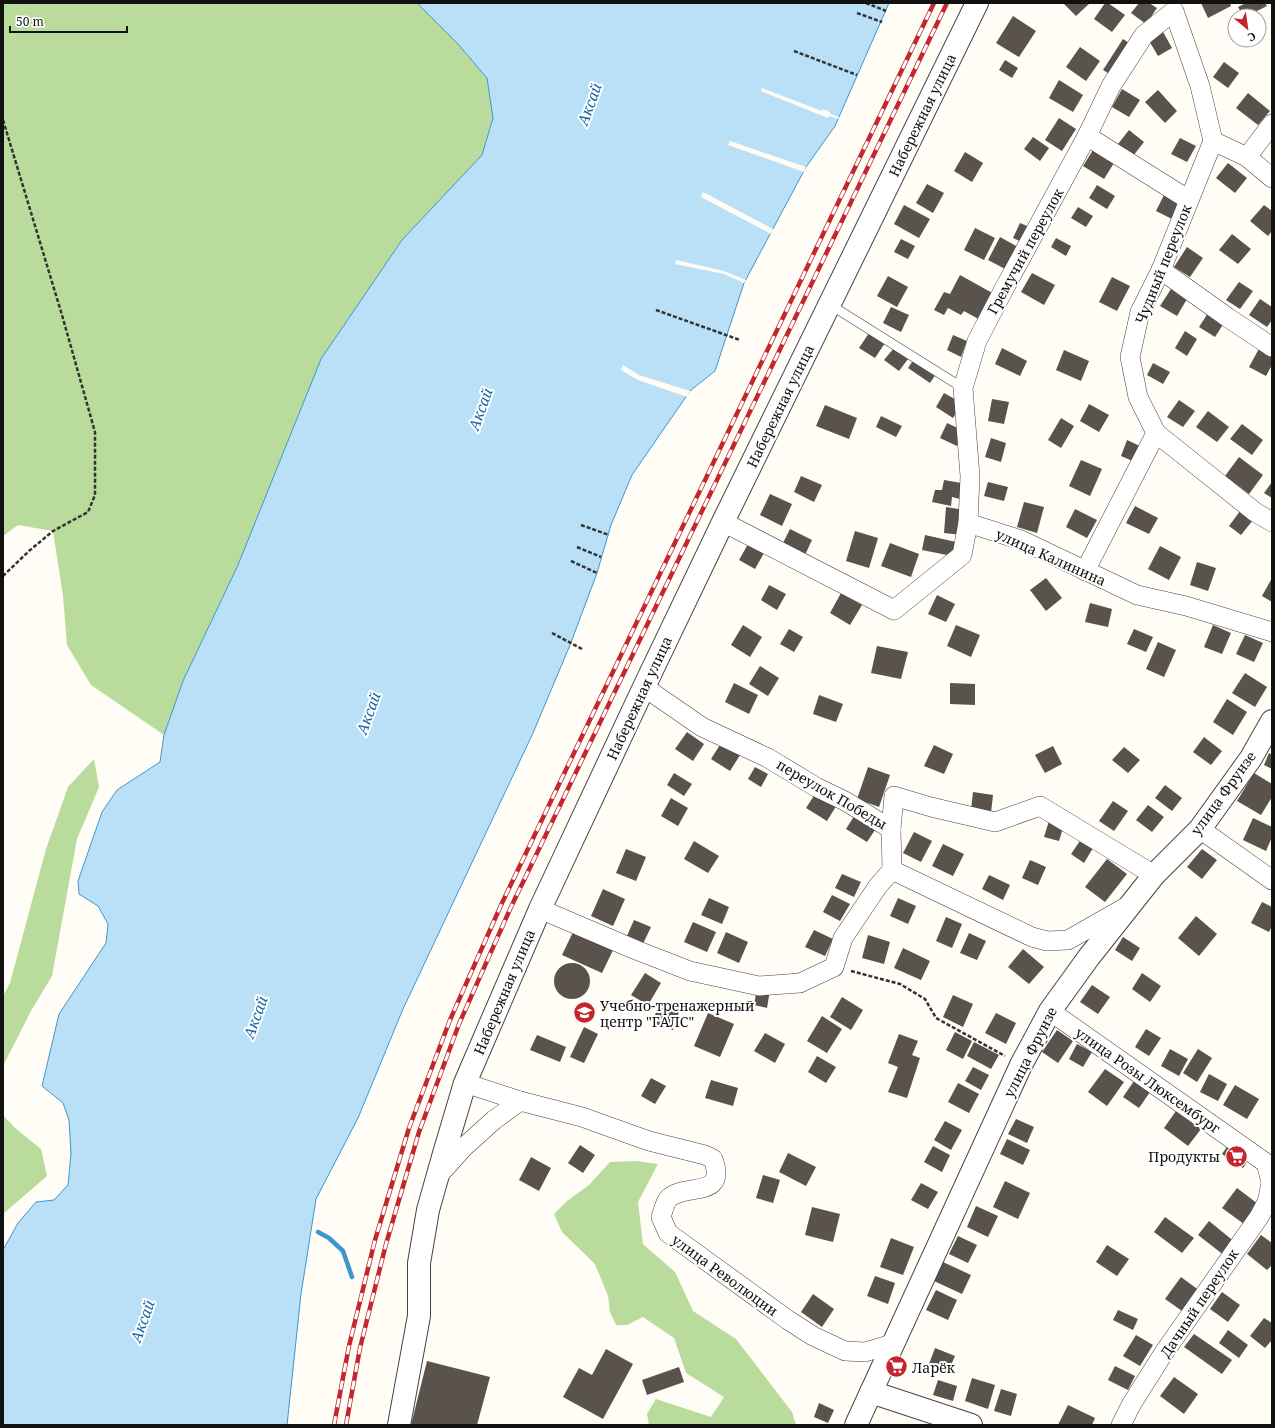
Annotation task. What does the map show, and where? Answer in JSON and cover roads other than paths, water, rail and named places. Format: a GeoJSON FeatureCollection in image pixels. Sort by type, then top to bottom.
{"type":"FeatureCollection","features":[{"type":"Feature","properties":{"kind":"street","name":"Набережная улица"},"geometry":{"type":"LineString","coordinates":[[399,1425],[419,1316],[419,1263],[428,1210],[465,1083],[540,909],[644,687],[977,3]]}},
{"type":"Feature","properties":{"kind":"street","name":"Гремучий переулок"},"geometry":{"type":"LineString","coordinates":[[968,523],[970,476],[963,388],[977,341],[1087,136],[1111,86],[1144,35],[1174,11],[1200,86],[1213,141]]}},
{"type":"Feature","properties":{"kind":"street"},"geometry":{"type":"LineString","coordinates":[[1247,157],[1272,124]]}},
{"type":"Feature","properties":{"kind":"street"},"geometry":{"type":"LineString","coordinates":[[1087,136],[1189,200]]}},
{"type":"Feature","properties":{"kind":"street"},"geometry":{"type":"LineString","coordinates":[[1213,141],[1247,157],[1272,178]]}},
{"type":"Feature","properties":{"kind":"street","name":"Чудный переулок"},"geometry":{"type":"LineString","coordinates":[[1156,433],[1138,397],[1130,357],[1140,312],[1160,270],[1213,141]]}},
{"type":"Feature","properties":{"kind":"street"},"geometry":{"type":"LineString","coordinates":[[1160,270],[1227,317],[1272,346]]}},
{"type":"Feature","properties":{"kind":"street"},"geometry":{"type":"LineString","coordinates":[[1085,571],[1156,433],[1256,512],[1272,522]]}},
{"type":"Feature","properties":{"kind":"street"},"geometry":{"type":"LineString","coordinates":[[723,522],[894,610],[962,555],[968,523]]}},
{"type":"Feature","properties":{"kind":"street","name":"улица Калинина"},"geometry":{"type":"LineString","coordinates":[[968,523],[1021,540],[1137,595],[1186,606],[1272,632]]}},
{"type":"Feature","properties":{"kind":"street","name":"переулок Победы"},"geometry":{"type":"LineString","coordinates":[[644,687],[702,727],[768,758],[816,787],[846,801],[891,830],[894,796],[930,807],[995,822],[1040,806],[1154,874]]}},
{"type":"Feature","properties":{"kind":"street","name":"улица Фрунзе"},"geometry":{"type":"LineString","coordinates":[[856,1425],[1021,1065],[1050,1011],[1089,957],[1154,874],[1200,829],[1251,758],[1272,721]]}},
{"type":"Feature","properties":{"kind":"street"},"geometry":{"type":"LineString","coordinates":[[1200,829],[1272,880]]}},
{"type":"Feature","properties":{"kind":"street"},"geometry":{"type":"LineString","coordinates":[[540,909],[636,950],[690,971],[759,986],[800,983],[834,967],[843,938],[878,886],[892,870],[891,830]]}},
{"type":"Feature","properties":{"kind":"street"},"geometry":{"type":"LineString","coordinates":[[892,870],[1032,937],[1047,941],[1068,940],[1129,905]]}},
{"type":"Feature","properties":{"kind":"street","name":"улица Розы Люксембург"},"geometry":{"type":"LineString","coordinates":[[1050,1011],[1266,1163],[1272,1182]]}},
{"type":"Feature","properties":{"kind":"street","name":"улица Революции"},"geometry":{"type":"LineString","coordinates":[[465,1083],[520,1101],[582,1117],[649,1140],[705,1155],[713,1159],[717,1171],[715,1180],[707,1187],[677,1193],[668,1200],[661,1217],[668,1233],[788,1320],[813,1336],[845,1351],[865,1352],[892,1344]]}},
{"type":"Feature","properties":{"kind":"street"},"geometry":{"type":"LineString","coordinates":[[437,1176],[464,1147],[494,1120],[520,1101]]}},
{"type":"Feature","properties":{"kind":"street","name":"Дачный переулок"},"geometry":{"type":"LineString","coordinates":[[1121,1425],[1131,1405],[1163,1354],[1259,1217],[1267,1202],[1272,1182]]}},
{"type":"Feature","properties":{"kind":"street"},"geometry":{"type":"LineString","coordinates":[[871,1392],[971,1425]]}},
{"type":"Feature","properties":{"kind":"lane"},"geometry":{"type":"LineString","coordinates":[[830,304],[963,388]]}},
{"type":"Feature","properties":{"kind":"water","name":"Аксай"},"geometry":{"type":"Polygon","coordinates":[[[417,3],[889,3],[835,126],[806,167],[744,283],[715,371],[690,391],[632,475],[611,525],[597,573],[570,645],[533,733],[403,1009],[358,1118],[316,1199],[301,1294],[287,1425],[3,1425],[3,1250],[18,1223],[36,1202],[54,1200],[68,1185],[71,1153],[69,1120],[63,1103],[42,1086],[59,1014],[106,943],[108,924],[98,906],[79,894],[78,881],[102,812],[117,790],[160,762],[164,735],[183,681],[238,565],[321,359],[402,240],[482,155],[493,118],[487,78],[458,44],[417,3]]]}},
{"type":"Feature","properties":{"kind":"waterway"},"geometry":{"type":"LineString","coordinates":[[318,1232],[329,1238],[343,1251],[352,1277]]}},
{"type":"Feature","properties":{"kind":"railway"},"geometry":{"type":"LineString","coordinates":[[334,1425],[349,1346],[375,1240],[409,1128],[450,1020],[502,903],[934,3]]}},
{"type":"Feature","properties":{"kind":"railway"},"geometry":{"type":"LineString","coordinates":[[346,1425],[360,1348],[386,1244],[419,1132],[459,1024],[511,907],[947,3]]}},
{"type":"Feature","properties":{"kind":"place","name":"Учебно-тренажерный центр \"ГАЛС\""},"geometry":{"type":"Point","coordinates":[584,1013]}},
{"type":"Feature","properties":{"kind":"place","name":"Продукты"},"geometry":{"type":"Point","coordinates":[1236,1156]}},
{"type":"Feature","properties":{"kind":"place","name":"Ларёк"},"geometry":{"type":"Point","coordinates":[896,1367]}}]}
